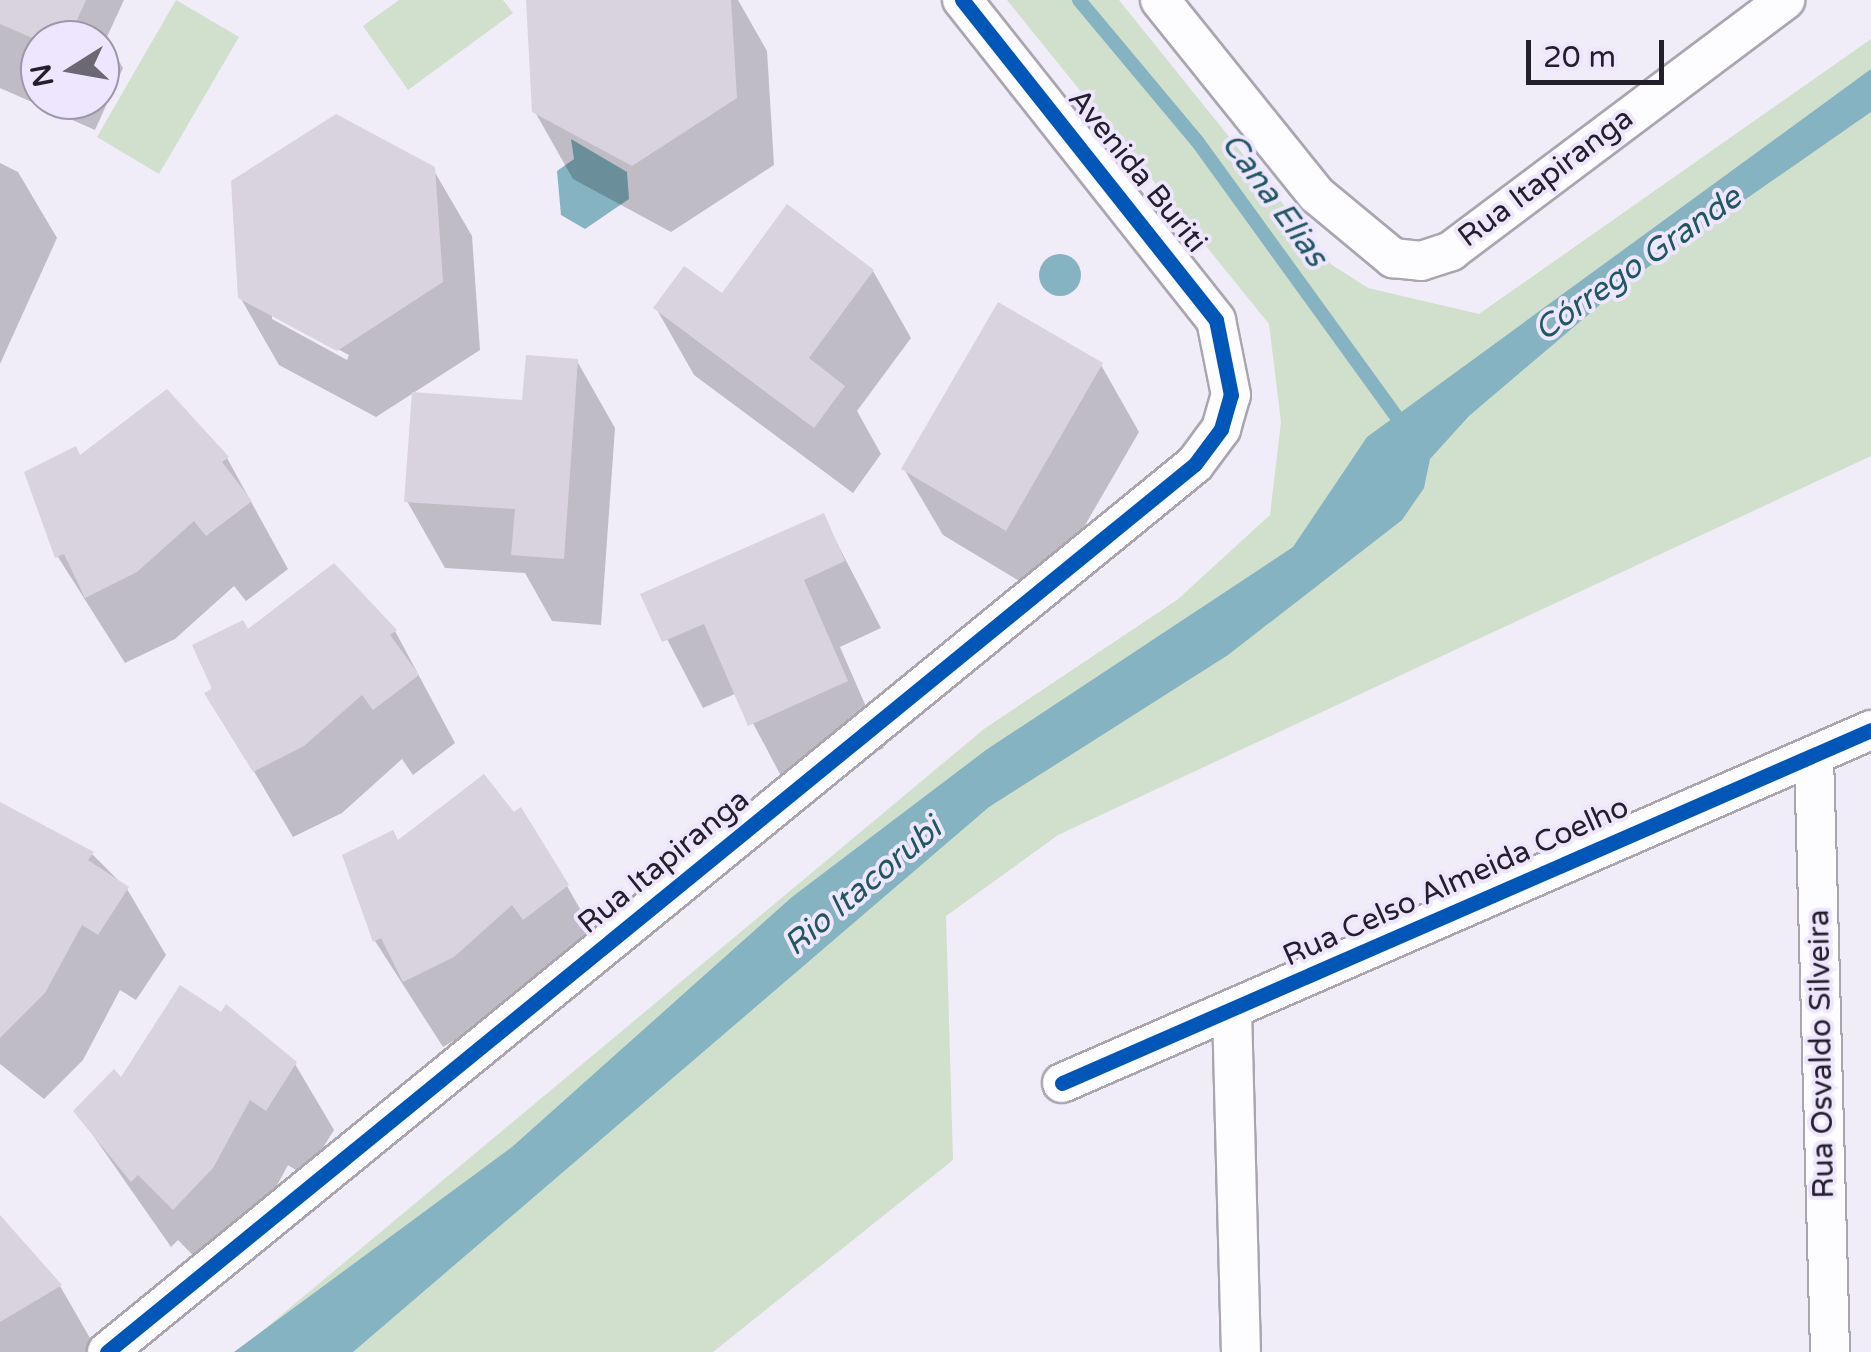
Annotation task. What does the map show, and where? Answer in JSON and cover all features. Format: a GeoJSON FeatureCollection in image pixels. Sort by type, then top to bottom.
{"type":"FeatureCollection","features":[{"type":"Feature","properties":{"kind":"street","name":"Avenida Buriti"},"geometry":{"type":"LineString","coordinates":[[962,0],[1192,283],[1216,320],[1231,395]]}},
{"type":"Feature","properties":{"kind":"street","name":"Rua Itapiranga"},"geometry":{"type":"LineString","coordinates":[[1160,0],[1317,195],[1393,258],[1451,251],[1785,0]]}},
{"type":"Feature","properties":{"kind":"street","name":"Rua Itapiranga"},"geometry":{"type":"LineString","coordinates":[[106,1352],[1195,464],[1222,429],[1231,395]]}},
{"type":"Feature","properties":{"kind":"street","name":"Rua Celso Almeida Coelho"},"geometry":{"type":"LineString","coordinates":[[1062,1083],[1871,730]]}},
{"type":"Feature","properties":{"kind":"street","name":"Rua Osvaldo Silveira"},"geometry":{"type":"LineString","coordinates":[[1814,756],[1830,1352]]}},
{"type":"Feature","properties":{"kind":"street"},"geometry":{"type":"LineString","coordinates":[[1232,1010],[1241,1352]]}},
{"type":"Feature","properties":{"kind":"green space"},"geometry":{"type":"Polygon","coordinates":[[[176,0],[239,37],[159,174],[97,137],[107,120],[120,120],[120,97],[176,0]]]}},
{"type":"Feature","properties":{"kind":"green space"},"geometry":{"type":"Polygon","coordinates":[[[399,0],[503,0],[513,13],[408,90],[363,26],[399,0]]]}},
{"type":"Feature","properties":{"kind":"green space"},"geometry":{"type":"Polygon","coordinates":[[[1007,0],[1119,0],[1332,265],[1368,288],[1479,314],[1871,39],[1871,456],[1058,835],[946,916],[953,1160],[713,1352],[237,1352],[984,729],[1177,600],[1270,515],[1281,422],[1269,324],[1007,0]]]}},
{"type":"Feature","properties":{"kind":"water"},"geometry":{"type":"Polygon","coordinates":[[[1871,69],[1871,112],[1628,281],[1469,416],[1430,459],[1424,488],[1402,520],[1228,655],[989,807],[353,1352],[234,1352],[512,1147],[792,897],[986,750],[1293,547],[1367,437],[1871,69]]]}},
{"type":"Feature","properties":{"kind":"water"},"geometry":{"type":"Polygon","coordinates":[[[571,139],[627,172],[629,199],[585,229],[561,215],[557,171],[574,159],[571,139]]]}},
{"type":"Feature","properties":{"kind":"water"},"geometry":{"type":"Polygon","coordinates":[[[1060,254],[1075,260],[1081,275],[1075,290],[1060,296],[1045,290],[1039,275],[1045,260],[1060,254]]]}},
{"type":"Feature","properties":{"kind":"building"},"geometry":{"type":"Polygon","coordinates":[[[0,0],[86,0],[77,20],[20,20],[20,33],[0,24],[0,0]]]}},
{"type":"Feature","properties":{"kind":"building"},"geometry":{"type":"Polygon","coordinates":[[[526,0],[731,0],[737,98],[632,166],[532,112],[526,0]]]}},
{"type":"Feature","properties":{"kind":"building"},"geometry":{"type":"Polygon","coordinates":[[[336,114],[435,167],[443,282],[337,351],[238,298],[231,181],[336,114]]]}},
{"type":"Feature","properties":{"kind":"building"},"geometry":{"type":"Polygon","coordinates":[[[787,204],[874,270],[809,358],[845,386],[814,428],[653,308],[684,266],[722,293],[787,204]]]}},
{"type":"Feature","properties":{"kind":"building"},"geometry":{"type":"Polygon","coordinates":[[[998,302],[1103,363],[1006,531],[901,469],[998,302]]]}},
{"type":"Feature","properties":{"kind":"building"},"geometry":{"type":"Polygon","coordinates":[[[526,355],[578,359],[564,559],[511,555],[515,509],[404,502],[412,392],[522,400],[526,355]]]}},
{"type":"Feature","properties":{"kind":"building"},"geometry":{"type":"Polygon","coordinates":[[[167,389],[229,457],[222,462],[252,501],[206,536],[194,521],[137,572],[85,598],[64,554],[55,558],[24,472],[76,446],[80,455],[167,389]]]}},
{"type":"Feature","properties":{"kind":"building"},"geometry":{"type":"Polygon","coordinates":[[[824,513],[845,561],[804,580],[848,681],[748,726],[704,624],[662,642],[640,594],[824,513]]]}},
{"type":"Feature","properties":{"kind":"building"},"geometry":{"type":"Polygon","coordinates":[[[334,563],[397,630],[390,635],[419,675],[373,710],[362,695],[304,746],[253,772],[204,693],[212,689],[192,645],[243,620],[248,629],[334,563]]]}},
{"type":"Feature","properties":{"kind":"building"},"geometry":{"type":"Polygon","coordinates":[[[484,774],[514,812],[521,807],[569,885],[523,920],[512,905],[454,957],[403,982],[381,938],[373,942],[342,855],[393,830],[398,840],[484,774]]]}},
{"type":"Feature","properties":{"kind":"building"},"geometry":{"type":"Polygon","coordinates":[[[0,802],[94,852],[88,860],[129,887],[98,935],[82,925],[45,993],[0,1038],[0,802]]]}},
{"type":"Feature","properties":{"kind":"building"},"geometry":{"type":"Polygon","coordinates":[[[180,985],[221,1012],[226,1004],[297,1062],[266,1111],[250,1100],[213,1168],[173,1210],[138,1175],[131,1182],[73,1111],[114,1069],[121,1077],[180,985]]]}},
{"type":"Feature","properties":{"kind":"building"},"geometry":{"type":"Polygon","coordinates":[[[0,1215],[62,1285],[0,1322],[0,1215]]]}},
{"type":"Feature","properties":{"kind":"waterway","name":"Cana Elias"},"geometry":{"type":"LineString","coordinates":[[1079,0],[1197,141],[1408,432]]}},
{"type":"Feature","properties":{"kind":"cycle path"},"geometry":{"type":"LineString","coordinates":[[107,1352],[1195,464],[1221,429],[1231,395],[1216,320],[962,0]]}},
{"type":"Feature","properties":{"kind":"cycle path"},"geometry":{"type":"LineString","coordinates":[[1062,1083],[1871,730]]}},
{"type":"Feature","properties":{"kind":"water label","name":"Córrego Grande"},"geometry":{"type":"Point","coordinates":[1638,264]}},
{"type":"Feature","properties":{"kind":"water label","name":"Rio Itacorubi"},"geometry":{"type":"Point","coordinates":[863,887]}}]}
